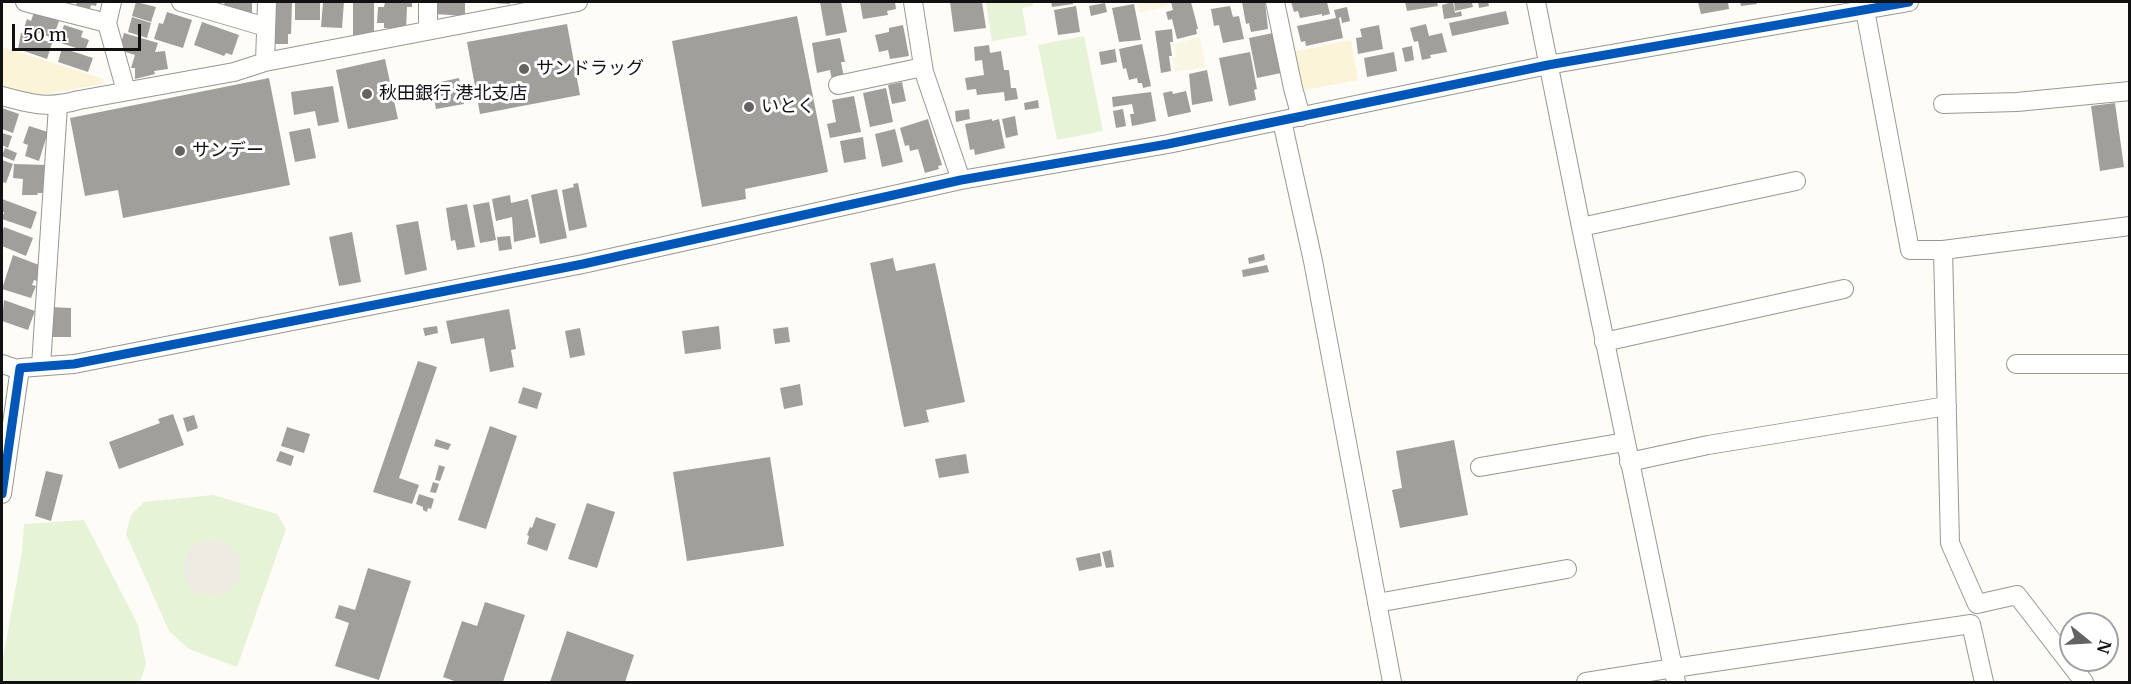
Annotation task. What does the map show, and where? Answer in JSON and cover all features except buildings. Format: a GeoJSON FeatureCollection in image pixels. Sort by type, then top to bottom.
{"type":"FeatureCollection","features":[{"type":"Feature","properties":{"kind":"street"},"geometry":{"type":"LineString","coordinates":[[25,2],[107,23]]}},
{"type":"Feature","properties":{"kind":"street"},"geometry":{"type":"LineString","coordinates":[[112,2],[107,23],[126,91]]}},
{"type":"Feature","properties":{"kind":"street"},"geometry":{"type":"LineString","coordinates":[[181,2],[266,27]]}},
{"type":"Feature","properties":{"kind":"street"},"geometry":{"type":"LineString","coordinates":[[265,62],[267,2]]}},
{"type":"Feature","properties":{"kind":"street"},"geometry":{"type":"LineString","coordinates":[[428,2],[428,29]]}},
{"type":"Feature","properties":{"kind":"street"},"geometry":{"type":"LineString","coordinates":[[2,96],[58,106],[79,100],[234,72],[265,62],[523,7],[578,2]]}},
{"type":"Feature","properties":{"kind":"street"},"geometry":{"type":"LineString","coordinates":[[913,2],[923,67],[961,180]]}},
{"type":"Feature","properties":{"kind":"street"},"geometry":{"type":"LineString","coordinates":[[1275,2],[1301,117]]}},
{"type":"Feature","properties":{"kind":"street"},"geometry":{"type":"LineString","coordinates":[[1536,2],[1629,462],[1675,675]]}},
{"type":"Feature","properties":{"kind":"street"},"geometry":{"type":"LineString","coordinates":[[2,364],[20,369],[74,364],[583,264],[961,180],[1088,159],[1548,66],[1909,2]]}},
{"type":"Feature","properties":{"kind":"street"},"geometry":{"type":"LineString","coordinates":[[1865,10],[1910,250],[1943,250],[2130,226]]}},
{"type":"Feature","properties":{"kind":"street"},"geometry":{"type":"LineString","coordinates":[[838,85],[923,67]]}},
{"type":"Feature","properties":{"kind":"street"},"geometry":{"type":"LineString","coordinates":[[1943,104],[2017,102],[2130,91]]}},
{"type":"Feature","properties":{"kind":"street"},"geometry":{"type":"LineString","coordinates":[[41,366],[58,106]]}},
{"type":"Feature","properties":{"kind":"street"},"geometry":{"type":"LineString","coordinates":[[1282,121],[1313,261],[1392,682]]}},
{"type":"Feature","properties":{"kind":"street"},"geometry":{"type":"LineString","coordinates":[[1581,227],[1796,181]]}},
{"type":"Feature","properties":{"kind":"street"},"geometry":{"type":"LineString","coordinates":[[1943,250],[1950,543],[1977,604],[2017,595],[2084,682]]}},
{"type":"Feature","properties":{"kind":"street"},"geometry":{"type":"LineString","coordinates":[[1605,342],[1844,289]]}},
{"type":"Feature","properties":{"kind":"street"},"geometry":{"type":"LineString","coordinates":[[2016,364],[2130,364]]}},
{"type":"Feature","properties":{"kind":"street"},"geometry":{"type":"LineString","coordinates":[[2,495],[20,369]]}},
{"type":"Feature","properties":{"kind":"street"},"geometry":{"type":"LineString","coordinates":[[1629,462],[1708,446],[1947,406]]}},
{"type":"Feature","properties":{"kind":"street"},"geometry":{"type":"LineString","coordinates":[[1480,467],[1625,442]]}},
{"type":"Feature","properties":{"kind":"street"},"geometry":{"type":"LineString","coordinates":[[1377,603],[1567,569]]}},
{"type":"Feature","properties":{"kind":"street"},"geometry":{"type":"LineString","coordinates":[[1586,682],[1675,675],[1971,624],[1984,682]]}},
{"type":"Feature","properties":{"kind":"shaded area"},"geometry":{"type":"Polygon","coordinates":[[[1138,2],[1168,2],[1169,6],[1139,13],[1138,2]]]}},
{"type":"Feature","properties":{"kind":"shaded area"},"geometry":{"type":"Polygon","coordinates":[[[1200,37],[1206,67],[1175,72],[1172,58],[1176,57],[1174,44],[1200,37]]]}},
{"type":"Feature","properties":{"kind":"shaded area"},"geometry":{"type":"Polygon","coordinates":[[[212,540],[223,542],[232,548],[238,557],[240,568],[238,579],[232,588],[223,594],[212,596],[201,594],[192,588],[186,579],[184,568],[186,557],[192,548],[201,542],[212,540]]]}},
{"type":"Feature","properties":{"kind":"green space"},"geometry":{"type":"Polygon","coordinates":[[[986,2],[1032,2],[1033,6],[1022,8],[1027,35],[992,41],[986,2]]]}},
{"type":"Feature","properties":{"kind":"green space"},"geometry":{"type":"Polygon","coordinates":[[[1084,36],[1103,131],[1057,140],[1038,45],[1084,36]]]}},
{"type":"Feature","properties":{"kind":"green space"},"geometry":{"type":"Polygon","coordinates":[[[213,495],[277,514],[286,529],[237,667],[189,649],[169,631],[126,534],[131,515],[144,502],[213,495]]]}},
{"type":"Feature","properties":{"kind":"green space"},"geometry":{"type":"Polygon","coordinates":[[[84,520],[138,625],[146,664],[140,682],[2,682],[2,664],[22,552],[24,524],[84,520]]]}},
{"type":"Feature","properties":{"kind":"sand"},"geometry":{"type":"Polygon","coordinates":[[[1351,40],[1358,80],[1300,91],[1292,52],[1351,40]]]}},
{"type":"Feature","properties":{"kind":"sand"},"geometry":{"type":"Polygon","coordinates":[[[2,47],[104,79],[101,84],[37,96],[2,86],[2,47]]]}},
{"type":"Feature","properties":{"kind":"cycle path"},"geometry":{"type":"LineString","coordinates":[[2,494],[20,368],[74,364],[583,264],[961,180],[1168,144],[1548,65],[1909,2]]}},
{"type":"Feature","properties":{"kind":"place","name":"サンドラッグ"},"geometry":{"type":"Point","coordinates":[524,69]}},
{"type":"Feature","properties":{"kind":"place","name":"秋田銀行 港北支店"},"geometry":{"type":"Point","coordinates":[367,94]}},
{"type":"Feature","properties":{"kind":"place","name":"いとく"},"geometry":{"type":"Point","coordinates":[749,107]}},
{"type":"Feature","properties":{"kind":"place","name":"サンデー"},"geometry":{"type":"Point","coordinates":[180,151]}}]}
